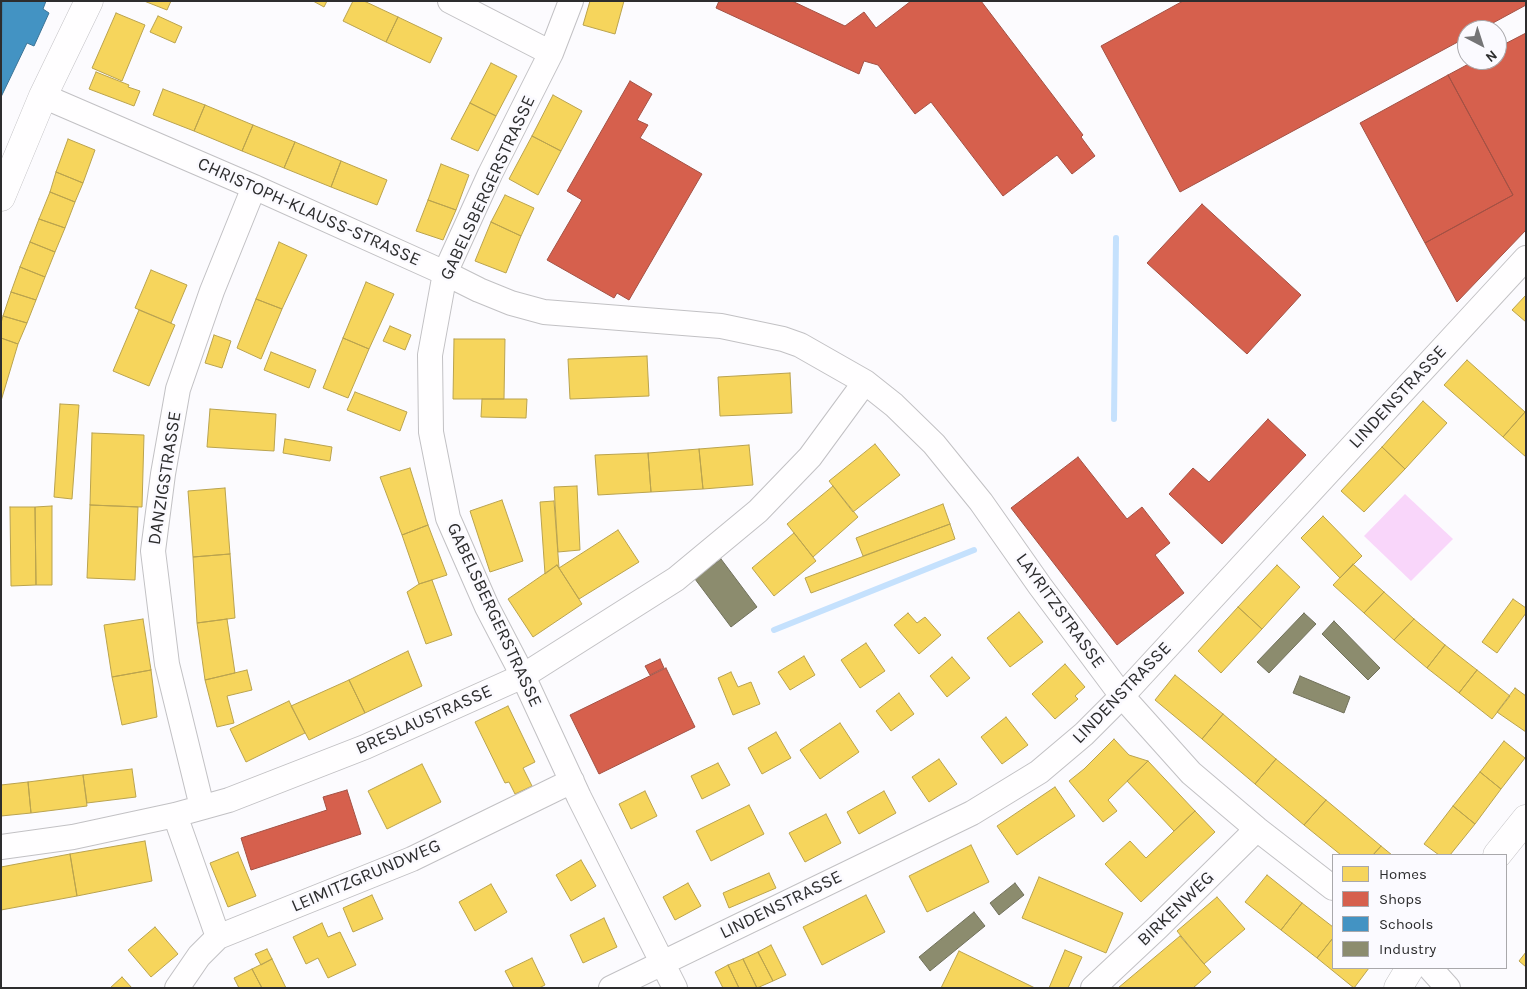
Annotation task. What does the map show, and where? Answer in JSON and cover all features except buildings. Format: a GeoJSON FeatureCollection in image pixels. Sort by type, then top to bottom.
{"type":"FeatureCollection","features":[{"type":"Feature","properties":{"kind":"street"},"geometry":{"type":"LineString","coordinates":[[1,198],[43,96],[89,1]]}},
{"type":"Feature","properties":{"kind":"street"},"geometry":{"type":"LineString","coordinates":[[450,1],[551,53]]}},
{"type":"Feature","properties":{"kind":"street","name":"GABELSBERGERSTRASSE"},"geometry":{"type":"LineString","coordinates":[[572,1],[551,53],[490,174],[445,273],[430,355],[431,432],[448,518],[487,607],[523,676],[572,781],[675,988]]}},
{"type":"Feature","properties":{"kind":"street","name":"CHRISTOPH-KLAUSS-STRASSE"},"geometry":{"type":"LineString","coordinates":[[43,96],[254,187],[479,290],[512,303],[544,312],[722,326],[783,339],[800,345],[865,382]]}},
{"type":"Feature","properties":{"kind":"street","name":"DANZIGSTRASSE"},"geometry":{"type":"LineString","coordinates":[[202,807],[167,664],[153,551],[163,474],[178,389],[212,291],[254,187]]}},
{"type":"Feature","properties":{"kind":"street","name":"LINDENSTRASSE"},"geometry":{"type":"LineString","coordinates":[[612,988],[972,812],[1039,772],[1084,734],[1122,696],[1526,258]]}},
{"type":"Feature","properties":{"kind":"street","name":"BRESLAUSTRASSE"},"geometry":{"type":"LineString","coordinates":[[1,847],[73,838],[175,815],[229,800],[365,747],[523,676],[676,579],[758,511],[810,457],[865,382]]}},
{"type":"Feature","properties":{"kind":"street","name":"LAYRITZSTRASSE"},"geometry":{"type":"LineString","coordinates":[[865,382],[894,405],[934,444],[976,494],[1040,586],[1122,696],[1191,773],[1332,887]]}},
{"type":"Feature","properties":{"kind":"street","name":"LEIMITZGRUNDWEG"},"geometry":{"type":"LineString","coordinates":[[176,988],[199,956],[218,936],[412,859],[572,781]]}},
{"type":"Feature","properties":{"kind":"street"},"geometry":{"type":"LineString","coordinates":[[175,815],[218,936]]}},
{"type":"Feature","properties":{"kind":"street"},"geometry":{"type":"LineString","coordinates":[[1498,854],[1526,819]]}},
{"type":"Feature","properties":{"kind":"street","name":"BIRKENWEG"},"geometry":{"type":"LineString","coordinates":[[1093,988],[1258,829]]}},
{"type":"Feature","properties":{"kind":"street"},"geometry":{"type":"LineString","coordinates":[[1398,988],[1409,969]]}},
{"type":"Feature","properties":{"kind":"street"},"geometry":{"type":"LineString","coordinates":[[1431,969],[1448,988]]}},
{"type":"Feature","properties":{"kind":"shaded area"},"geometry":{"type":"Polygon","coordinates":[[[1405,494],[1453,539],[1411,581],[1364,536],[1405,494]]]}},
{"type":"Feature","properties":{"kind":"waterway"},"geometry":{"type":"LineString","coordinates":[[1114,419],[1116,238]]}},
{"type":"Feature","properties":{"kind":"waterway"},"geometry":{"type":"LineString","coordinates":[[774,630],[974,550]]}}]}
